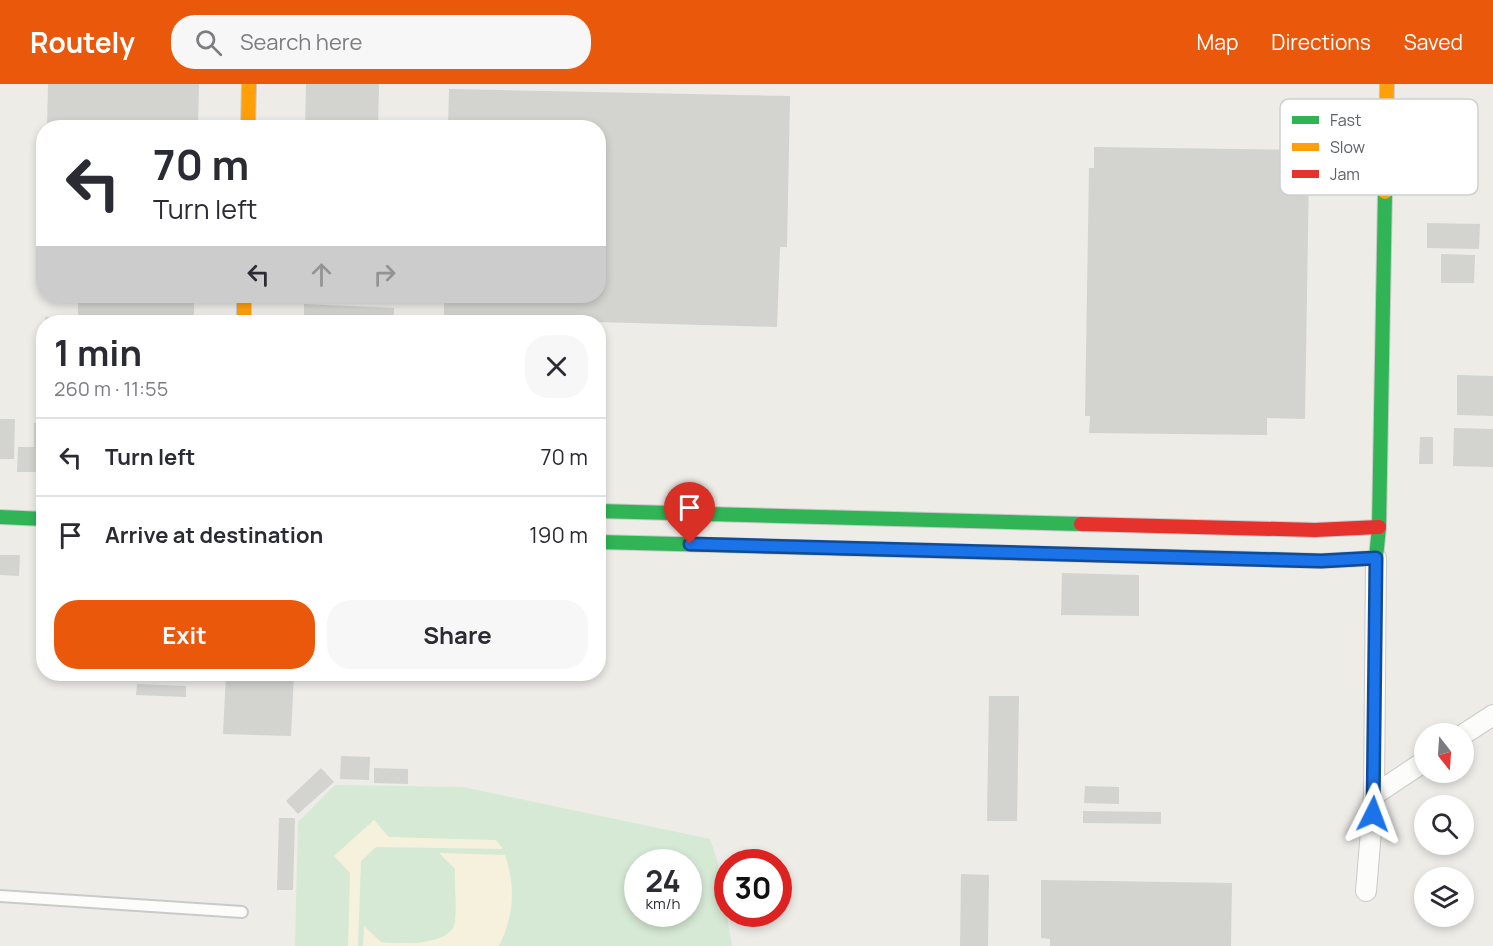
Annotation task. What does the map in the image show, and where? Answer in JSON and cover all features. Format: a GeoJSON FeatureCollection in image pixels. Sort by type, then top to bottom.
{"type":"FeatureCollection","features":[{"type":"Feature","properties":{"kind":"street"},"geometry":{"type":"LineString","coordinates":[[248,120],[249,84]]}},
{"type":"Feature","properties":{"kind":"street"},"geometry":{"type":"LineString","coordinates":[[1387,84],[1387,99]]}},
{"type":"Feature","properties":{"kind":"street"},"geometry":{"type":"LineString","coordinates":[[1366,891],[1374,795],[1376,558],[1379,527],[1385,195]]}},
{"type":"Feature","properties":{"kind":"street"},"geometry":{"type":"LineString","coordinates":[[606,511],[1303,530],[1379,527]]}},
{"type":"Feature","properties":{"kind":"street"},"geometry":{"type":"LineString","coordinates":[[0,517],[36,519]]}},
{"type":"Feature","properties":{"kind":"street"},"geometry":{"type":"LineString","coordinates":[[606,542],[1321,561],[1376,558]]}},
{"type":"Feature","properties":{"kind":"street"},"geometry":{"type":"LineString","coordinates":[[1474,727],[1493,715]]}},
{"type":"Feature","properties":{"kind":"street"},"geometry":{"type":"LineString","coordinates":[[1374,795],[1414,768]]}},
{"type":"Feature","properties":{"kind":"lane"},"geometry":{"type":"LineString","coordinates":[[0,896],[242,912]]}},
{"type":"Feature","properties":{"kind":"green space"},"geometry":{"type":"Polygon","coordinates":[[[335,785],[463,787],[710,839],[714,851],[714,927],[729,927],[732,946],[295,946],[298,822],[335,785]]]}},
{"type":"Feature","properties":{"kind":"sand"},"geometry":{"type":"Polygon","coordinates":[[[374,820],[389,837],[496,840],[503,849],[376,847],[361,861],[358,946],[348,946],[350,873],[334,856],[374,820]]]}},
{"type":"Feature","properties":{"kind":"sand"},"geometry":{"type":"Polygon","coordinates":[[[439,853],[505,855],[511,878],[512,901],[508,924],[499,946],[363,946],[364,926],[381,942],[390,943],[425,942],[445,936],[452,930],[456,916],[455,869],[439,853]]]}},
{"type":"Feature","properties":{"kind":"building"},"geometry":{"type":"Polygon","coordinates":[[[48,84],[199,84],[198,120],[47,120],[48,84]]]}},
{"type":"Feature","properties":{"kind":"building"},"geometry":{"type":"Polygon","coordinates":[[[306,84],[379,84],[378,120],[305,120],[306,84]]]}},
{"type":"Feature","properties":{"kind":"building"},"geometry":{"type":"Polygon","coordinates":[[[449,89],[790,96],[787,247],[780,247],[777,327],[606,322],[606,315],[444,315],[444,303],[606,303],[606,120],[448,120],[449,89]]]}},
{"type":"Feature","properties":{"kind":"building"},"geometry":{"type":"Polygon","coordinates":[[[1094,147],[1280,150],[1280,195],[1309,195],[1305,419],[1267,418],[1267,435],[1089,433],[1090,416],[1085,416],[1089,168],[1094,168],[1094,147]]]}},
{"type":"Feature","properties":{"kind":"building"},"geometry":{"type":"Polygon","coordinates":[[[1427,223],[1480,224],[1479,249],[1427,248],[1427,223]]]}},
{"type":"Feature","properties":{"kind":"building"},"geometry":{"type":"Polygon","coordinates":[[[1441,254],[1475,255],[1474,283],[1441,283],[1441,254]]]}},
{"type":"Feature","properties":{"kind":"building"},"geometry":{"type":"Polygon","coordinates":[[[78,303],[194,303],[194,315],[78,315],[78,303]]]}},
{"type":"Feature","properties":{"kind":"building"},"geometry":{"type":"Polygon","coordinates":[[[304,304],[394,308],[394,315],[304,315],[304,304]]]}},
{"type":"Feature","properties":{"kind":"building"},"geometry":{"type":"Polygon","coordinates":[[[1457,375],[1493,376],[1493,416],[1457,415],[1457,375]]]}},
{"type":"Feature","properties":{"kind":"building"},"geometry":{"type":"Polygon","coordinates":[[[0,419],[15,419],[14,459],[0,459],[0,419]]]}},
{"type":"Feature","properties":{"kind":"building"},"geometry":{"type":"Polygon","coordinates":[[[34,423],[36,423],[36,472],[17,472],[18,447],[34,447],[34,423]]]}},
{"type":"Feature","properties":{"kind":"building"},"geometry":{"type":"Polygon","coordinates":[[[1454,428],[1493,429],[1493,467],[1453,466],[1454,428]]]}},
{"type":"Feature","properties":{"kind":"building"},"geometry":{"type":"Polygon","coordinates":[[[1420,437],[1433,437],[1433,464],[1419,464],[1420,437]]]}},
{"type":"Feature","properties":{"kind":"building"},"geometry":{"type":"Polygon","coordinates":[[[0,555],[20,555],[19,576],[0,575],[0,555]]]}},
{"type":"Feature","properties":{"kind":"building"},"geometry":{"type":"Polygon","coordinates":[[[1062,573],[1139,575],[1139,616],[1061,615],[1062,573]]]}},
{"type":"Feature","properties":{"kind":"building"},"geometry":{"type":"Polygon","coordinates":[[[226,681],[294,681],[291,736],[223,734],[226,681]]]}},
{"type":"Feature","properties":{"kind":"building"},"geometry":{"type":"Polygon","coordinates":[[[137,684],[186,686],[186,697],[136,695],[137,684]]]}},
{"type":"Feature","properties":{"kind":"building"},"geometry":{"type":"Polygon","coordinates":[[[989,696],[1019,696],[1017,821],[987,821],[989,696]]]}},
{"type":"Feature","properties":{"kind":"building"},"geometry":{"type":"Polygon","coordinates":[[[341,756],[370,757],[369,780],[340,779],[341,756]]]}},
{"type":"Feature","properties":{"kind":"building"},"geometry":{"type":"Polygon","coordinates":[[[321,768],[334,782],[298,814],[286,801],[321,768]]]}},
{"type":"Feature","properties":{"kind":"building"},"geometry":{"type":"Polygon","coordinates":[[[374,768],[408,769],[408,784],[374,783],[374,768]]]}},
{"type":"Feature","properties":{"kind":"building"},"geometry":{"type":"Polygon","coordinates":[[[1085,786],[1119,787],[1119,804],[1084,803],[1085,786]]]}},
{"type":"Feature","properties":{"kind":"building"},"geometry":{"type":"Polygon","coordinates":[[[1083,811],[1161,812],[1161,824],[1083,823],[1083,811]]]}},
{"type":"Feature","properties":{"kind":"building"},"geometry":{"type":"Polygon","coordinates":[[[279,818],[295,818],[293,890],[277,890],[279,818]]]}},
{"type":"Feature","properties":{"kind":"building"},"geometry":{"type":"Polygon","coordinates":[[[961,874],[989,875],[988,946],[960,946],[961,874]]]}},
{"type":"Feature","properties":{"kind":"building"},"geometry":{"type":"Polygon","coordinates":[[[1041,880],[1232,883],[1231,946],[1050,946],[1050,939],[1041,938],[1041,880]]]}},
{"type":"Feature","properties":{"kind":"traffic: fast"},"geometry":{"type":"LineString","coordinates":[[1254,559],[1321,561],[1376,558],[1379,527],[1385,195]]}},
{"type":"Feature","properties":{"kind":"traffic: fast"},"geometry":{"type":"LineString","coordinates":[[606,511],[1081,524]]}},
{"type":"Feature","properties":{"kind":"traffic: fast"},"geometry":{"type":"LineString","coordinates":[[0,517],[36,519]]}},
{"type":"Feature","properties":{"kind":"traffic: fast"},"geometry":{"type":"LineString","coordinates":[[606,542],[904,550]]}},
{"type":"Feature","properties":{"kind":"traffic: slow"},"geometry":{"type":"LineString","coordinates":[[248,120],[249,84]]}},
{"type":"Feature","properties":{"kind":"traffic: slow"},"geometry":{"type":"LineString","coordinates":[[1387,84],[1387,99]]}},
{"type":"Feature","properties":{"kind":"traffic: slow"},"geometry":{"type":"LineString","coordinates":[[244,303],[244,315]]}},
{"type":"Feature","properties":{"kind":"traffic: slow"},"geometry":{"type":"LineString","coordinates":[[904,550],[1254,559]]}},
{"type":"Feature","properties":{"kind":"traffic: jam"},"geometry":{"type":"LineString","coordinates":[[1081,524],[1315,530],[1379,527]]}},
{"type":"Feature","properties":{"kind":"route"},"geometry":{"type":"LineString","coordinates":[[690,544],[1321,561],[1376,558],[1373,814]]}}]}
